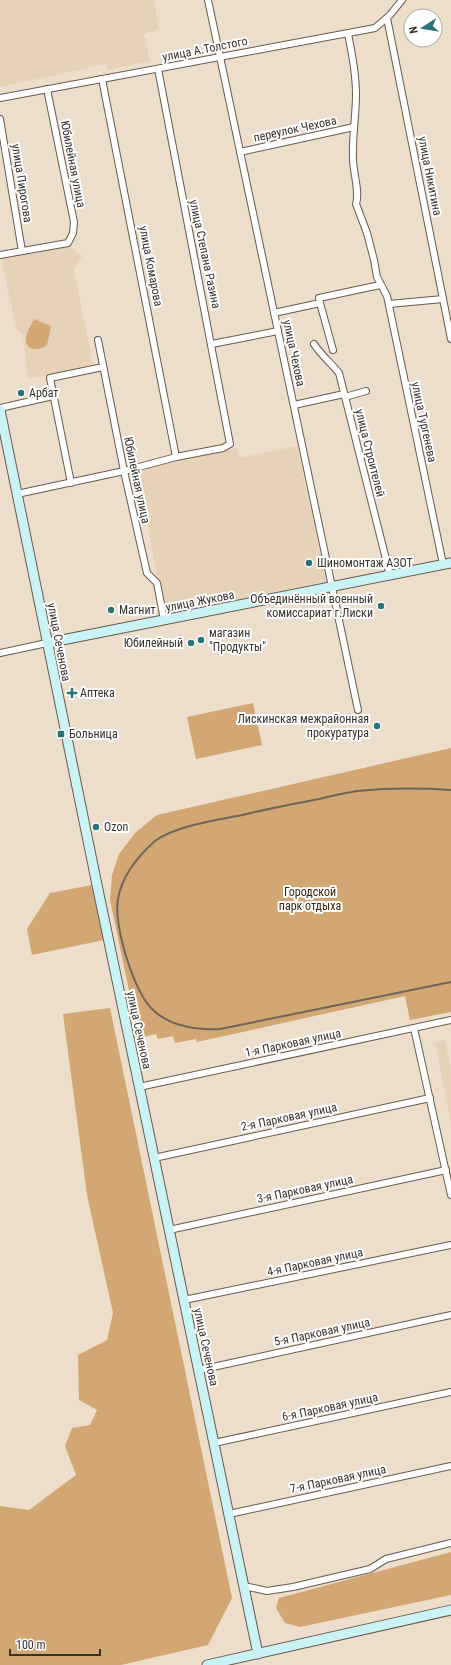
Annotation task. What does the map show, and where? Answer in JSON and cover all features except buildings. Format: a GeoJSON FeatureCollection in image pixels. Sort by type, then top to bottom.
{"type":"FeatureCollection","features":[{"type":"Feature","properties":{"kind":"main road","name":"улица Сеченова"},"geometry":{"type":"LineString","coordinates":[[0,409],[139,1087],[258,1654]]}},
{"type":"Feature","properties":{"kind":"main road","name":"улица Жукова"},"geometry":{"type":"LineString","coordinates":[[47,643],[447,563]]}},
{"type":"Feature","properties":{"kind":"main road"},"geometry":{"type":"LineString","coordinates":[[207,1665],[451,1610]]}},
{"type":"Feature","properties":{"kind":"street","name":"улица Чехова"},"geometry":{"type":"LineString","coordinates":[[208,0],[358,710]]}},
{"type":"Feature","properties":{"kind":"street","name":"улица А.Толстого"},"geometry":{"type":"LineString","coordinates":[[0,98],[375,28],[387,18],[402,0]]}},
{"type":"Feature","properties":{"kind":"street","name":"улица Никитина"},"geometry":{"type":"LineString","coordinates":[[387,18],[451,340]]}},
{"type":"Feature","properties":{"kind":"street","name":"переулок Чехова"},"geometry":{"type":"LineString","coordinates":[[348,34],[353,59],[356,94],[353,163],[358,197],[356,204],[357,211],[363,221],[380,285]]}},
{"type":"Feature","properties":{"kind":"street","name":"улица Степана Разина"},"geometry":{"type":"LineString","coordinates":[[158,69],[230,444],[223,448],[176,457]]}},
{"type":"Feature","properties":{"kind":"street","name":"улица Комарова"},"geometry":{"type":"LineString","coordinates":[[102,79],[176,457]]}},
{"type":"Feature","properties":{"kind":"street","name":"Юбилейная улица"},"geometry":{"type":"LineString","coordinates":[[22,251],[68,243],[73,233],[74,222],[47,89]]}},
{"type":"Feature","properties":{"kind":"street","name":"улица Пирогова"},"geometry":{"type":"LineString","coordinates":[[0,119],[22,251]]}},
{"type":"Feature","properties":{"kind":"street","name":"переулок Чехова"},"geometry":{"type":"LineString","coordinates":[[240,152],[354,127]]}},
{"type":"Feature","properties":{"kind":"street"},"geometry":{"type":"LineString","coordinates":[[0,255],[22,251]]}},
{"type":"Feature","properties":{"kind":"street"},"geometry":{"type":"LineString","coordinates":[[333,350],[319,298],[380,285]]}},
{"type":"Feature","properties":{"kind":"street","name":"улица Тургенева"},"geometry":{"type":"LineString","coordinates":[[380,285],[387,296],[389,304],[447,563]]}},
{"type":"Feature","properties":{"kind":"street"},"geometry":{"type":"LineString","coordinates":[[389,304],[443,299]]}},
{"type":"Feature","properties":{"kind":"street"},"geometry":{"type":"LineString","coordinates":[[274,313],[320,303]]}},
{"type":"Feature","properties":{"kind":"street"},"geometry":{"type":"LineString","coordinates":[[212,344],[278,331]]}},
{"type":"Feature","properties":{"kind":"street","name":"Юбилейная улица"},"geometry":{"type":"LineString","coordinates":[[98,340],[124,472],[147,573],[157,583],[164,620]]}},
{"type":"Feature","properties":{"kind":"street","name":"улица Строителей"},"geometry":{"type":"LineString","coordinates":[[314,344],[321,355],[330,362],[339,373],[390,575]]}},
{"type":"Feature","properties":{"kind":"street"},"geometry":{"type":"LineString","coordinates":[[72,483],[50,378],[103,367]]}},
{"type":"Feature","properties":{"kind":"street"},"geometry":{"type":"LineString","coordinates":[[294,405],[366,391]]}},
{"type":"Feature","properties":{"kind":"street"},"geometry":{"type":"LineString","coordinates":[[0,409],[53,396]]}},
{"type":"Feature","properties":{"kind":"street"},"geometry":{"type":"LineString","coordinates":[[17,494],[124,472],[176,457]]}},
{"type":"Feature","properties":{"kind":"street","name":"улица Жукова"},"geometry":{"type":"LineString","coordinates":[[0,653],[47,643]]}},
{"type":"Feature","properties":{"kind":"street","name":"1-я Парковая улица"},"geometry":{"type":"LineString","coordinates":[[139,1087],[451,1020]]}},
{"type":"Feature","properties":{"kind":"street"},"geometry":{"type":"LineString","coordinates":[[414,1028],[451,1195]]}},
{"type":"Feature","properties":{"kind":"street","name":"2-я Парковая улица"},"geometry":{"type":"LineString","coordinates":[[154,1158],[430,1098]]}},
{"type":"Feature","properties":{"kind":"street","name":"3-я Парковая улица"},"geometry":{"type":"LineString","coordinates":[[169,1230],[446,1170]]}},
{"type":"Feature","properties":{"kind":"street","name":"4-я Парковая улица"},"geometry":{"type":"LineString","coordinates":[[184,1300],[451,1245]]}},
{"type":"Feature","properties":{"kind":"street","name":"5-я Парковая улица"},"geometry":{"type":"LineString","coordinates":[[198,1370],[451,1315]]}},
{"type":"Feature","properties":{"kind":"street","name":"6-я Парковая улица"},"geometry":{"type":"LineString","coordinates":[[214,1443],[451,1392]]}},
{"type":"Feature","properties":{"kind":"street","name":"7-я Парковая улица"},"geometry":{"type":"LineString","coordinates":[[229,1514],[451,1466]]}},
{"type":"Feature","properties":{"kind":"street"},"geometry":{"type":"LineString","coordinates":[[244,1586],[267,1591],[293,1587],[370,1569],[386,1559],[451,1543]]}},
{"type":"Feature","properties":{"kind":"shaded area"},"geometry":{"type":"Polygon","coordinates":[[[0,0],[154,0],[159,29],[144,34],[150,61],[107,70],[106,64],[0,87],[0,0]]]}},
{"type":"Feature","properties":{"kind":"shaded area"},"geometry":{"type":"Polygon","coordinates":[[[69,245],[82,256],[74,270],[93,366],[28,379],[23,335],[16,328],[1,257],[69,245]]]}},
{"type":"Feature","properties":{"kind":"shaded area"},"geometry":{"type":"Polygon","coordinates":[[[297,446],[326,581],[165,615],[136,468],[237,448],[239,458],[297,446]]]}},
{"type":"Feature","properties":{"kind":"shaded area"},"geometry":{"type":"Polygon","coordinates":[[[445,1040],[451,1069],[451,1125],[435,1042],[445,1040]]]}},
{"type":"Feature","properties":{"kind":"green space"},"geometry":{"type":"Polygon","coordinates":[[[34,319],[51,326],[47,345],[36,349],[30,348],[26,342],[28,330],[34,319]]]}},
{"type":"Feature","properties":{"kind":"green space"},"geometry":{"type":"Polygon","coordinates":[[[253,703],[262,745],[196,759],[187,717],[253,703]]]}},
{"type":"Feature","properties":{"kind":"green space","name":"Городской парк отдыха"},"geometry":{"type":"Polygon","coordinates":[[[451,748],[451,1012],[410,1020],[405,996],[197,1042],[196,1039],[175,1043],[173,1036],[158,1039],[156,1034],[139,1038],[110,900],[112,875],[119,854],[136,832],[157,815],[451,748]]]}},
{"type":"Feature","properties":{"kind":"green space"},"geometry":{"type":"Polygon","coordinates":[[[92,885],[104,940],[32,955],[27,929],[50,893],[92,885]]]}},
{"type":"Feature","properties":{"kind":"green space"},"geometry":{"type":"Polygon","coordinates":[[[110,1008],[232,1598],[208,1645],[121,1665],[0,1665],[0,1506],[29,1510],[76,1475],[65,1446],[72,1428],[90,1425],[97,1410],[79,1400],[78,1355],[107,1340],[113,1313],[87,1195],[63,1014],[110,1008]]]}},
{"type":"Feature","properties":{"kind":"green space"},"geometry":{"type":"Polygon","coordinates":[[[451,1552],[451,1595],[300,1627],[285,1623],[276,1608],[279,1598],[451,1552]]]}},
{"type":"Feature","properties":{"kind":"railway"},"geometry":{"type":"LineString","coordinates":[[451,790],[381,789],[357,791],[209,821],[174,831],[155,841],[137,860],[127,874],[120,891],[117,911],[122,941],[139,990],[154,1011],[161,1016],[177,1024],[194,1028],[220,1029],[451,982]]}},
{"type":"Feature","properties":{"kind":"place","name":"Арбат"},"geometry":{"type":"Point","coordinates":[21,393]}},
{"type":"Feature","properties":{"kind":"place","name":"Шиномонтаж АЗОТ"},"geometry":{"type":"Point","coordinates":[309,563]}},
{"type":"Feature","properties":{"kind":"place","name":"Объединённый военный комиссариат г.Лиски"},"geometry":{"type":"Point","coordinates":[381,606]}},
{"type":"Feature","properties":{"kind":"place","name":"Магнит"},"geometry":{"type":"Point","coordinates":[111,610]}},
{"type":"Feature","properties":{"kind":"place","name":"магазин \"Продукты\""},"geometry":{"type":"Point","coordinates":[201,640]}},
{"type":"Feature","properties":{"kind":"place","name":"Юбилейный"},"geometry":{"type":"Point","coordinates":[191,643]}},
{"type":"Feature","properties":{"kind":"place","name":"Аптека"},"geometry":{"type":"Point","coordinates":[72,693]}},
{"type":"Feature","properties":{"kind":"place","name":"Лискинская межрайонная прокуратура"},"geometry":{"type":"Point","coordinates":[377,726]}},
{"type":"Feature","properties":{"kind":"place","name":"Больница"},"geometry":{"type":"Point","coordinates":[61,734]}},
{"type":"Feature","properties":{"kind":"place","name":"Ozon"},"geometry":{"type":"Point","coordinates":[96,827]}}]}
